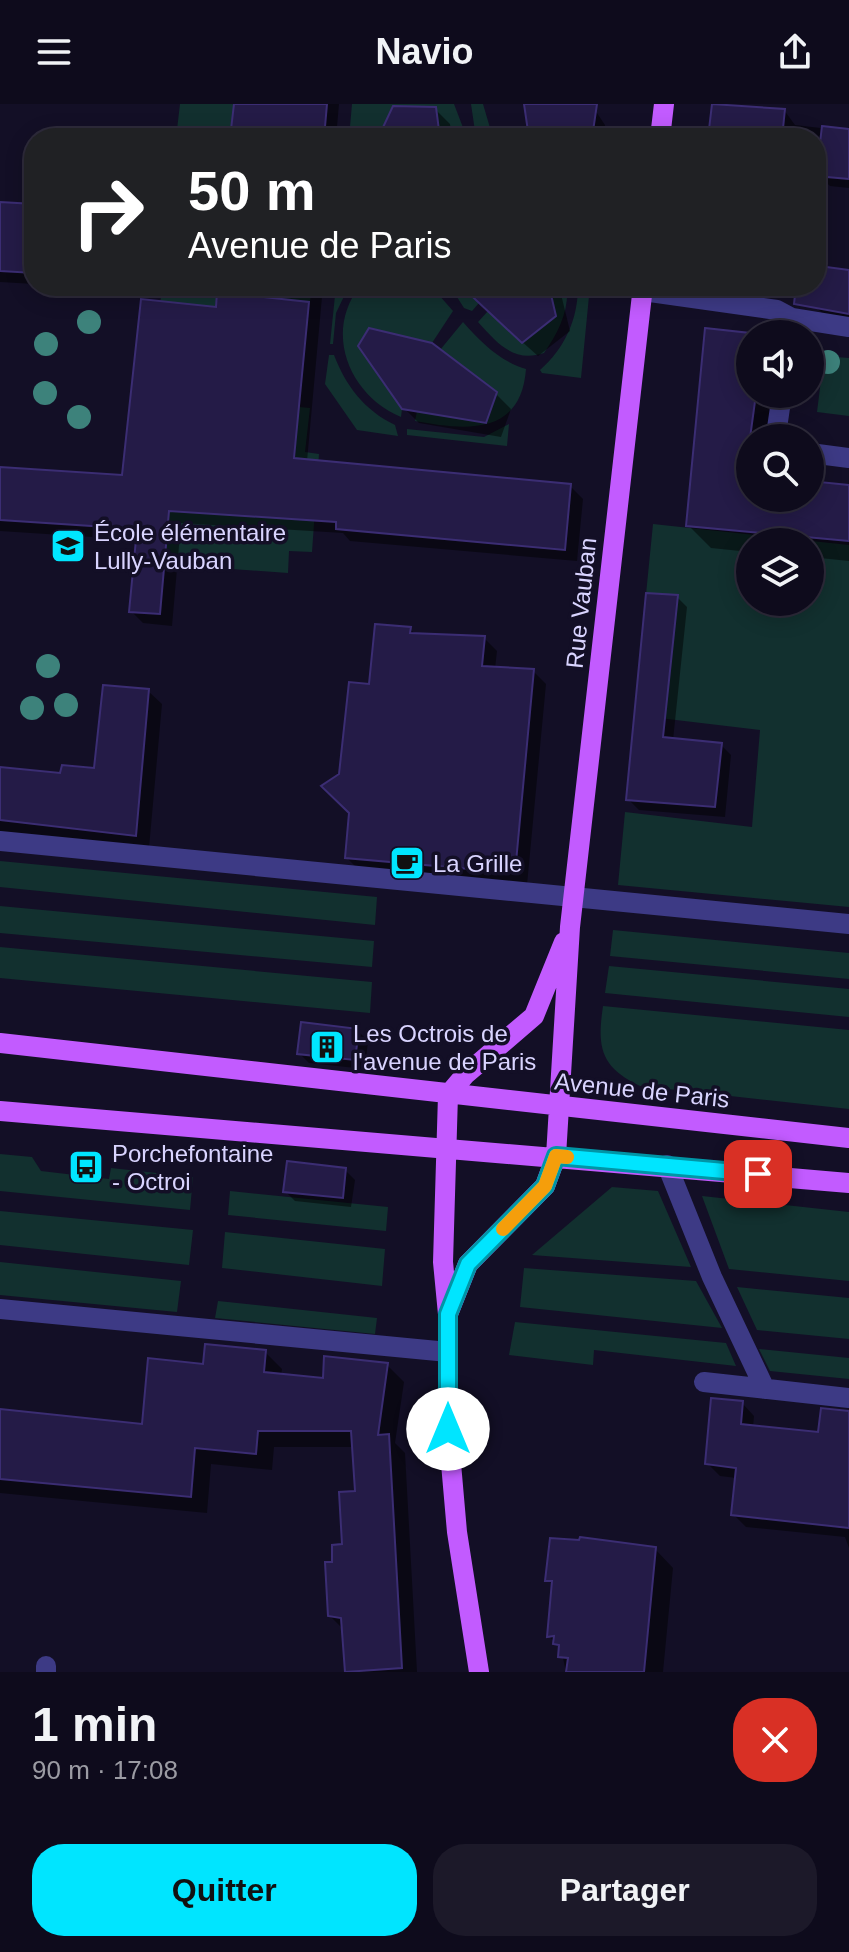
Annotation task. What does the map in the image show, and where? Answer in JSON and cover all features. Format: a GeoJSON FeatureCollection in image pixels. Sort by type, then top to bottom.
{"type":"FeatureCollection","features":[{"type":"Feature","properties":{"kind":"main road"},"geometry":{"type":"LineString","coordinates":[[661,128],[664,104]]}},
{"type":"Feature","properties":{"kind":"main road","name":"Rue Vauban"},"geometry":{"type":"LineString","coordinates":[[556,1156],[570,927],[642,296]]}},
{"type":"Feature","properties":{"kind":"main road","name":"Rue Vauban"},"geometry":{"type":"LineString","coordinates":[[448,1095],[465,1075],[534,1016],[570,927]]}},
{"type":"Feature","properties":{"kind":"main road","name":"Avenue de Paris"},"geometry":{"type":"LineString","coordinates":[[0,1043],[849,1138]]}},
{"type":"Feature","properties":{"kind":"main road"},"geometry":{"type":"LineString","coordinates":[[448,1095],[443,1262],[448,1314],[448,1429],[457,1532],[479,1672]]}},
{"type":"Feature","properties":{"kind":"main road"},"geometry":{"type":"LineString","coordinates":[[0,1111],[667,1165],[849,1183]]}},
{"type":"Feature","properties":{"kind":"main road"},"geometry":{"type":"LineString","coordinates":[[448,1314],[468,1264],[545,1186],[556,1156]]}},
{"type":"Feature","properties":{"kind":"street"},"geometry":{"type":"LineString","coordinates":[[687,296],[777,310],[786,320]]}},
{"type":"Feature","properties":{"kind":"street"},"geometry":{"type":"LineString","coordinates":[[824,327],[849,327]]}},
{"type":"Feature","properties":{"kind":"street"},"geometry":{"type":"LineString","coordinates":[[824,455],[849,458]]}},
{"type":"Feature","properties":{"kind":"street"},"geometry":{"type":"LineString","coordinates":[[0,841],[849,924]]}},
{"type":"Feature","properties":{"kind":"street"},"geometry":{"type":"LineString","coordinates":[[667,1165],[712,1277],[765,1389]]}},
{"type":"Feature","properties":{"kind":"street"},"geometry":{"type":"LineString","coordinates":[[0,1309],[448,1352]]}},
{"type":"Feature","properties":{"kind":"street"},"geometry":{"type":"LineString","coordinates":[[704,1382],[849,1398]]}},
{"type":"Feature","properties":{"kind":"green space"},"geometry":{"type":"Polygon","coordinates":[[[180,104],[234,104],[231,128],[177,128],[180,104]]]}},
{"type":"Feature","properties":{"kind":"green space"},"geometry":{"type":"Polygon","coordinates":[[[352,104],[454,104],[463,128],[439,128],[436,107],[393,106],[383,128],[350,128],[352,104]]]}},
{"type":"Feature","properties":{"kind":"green space"},"geometry":{"type":"Polygon","coordinates":[[[471,104],[483,104],[490,128],[475,128],[471,104]]]}},
{"type":"Feature","properties":{"kind":"green space"},"geometry":{"type":"Polygon","coordinates":[[[161,296],[217,296],[195,513],[290,519],[299,407],[310,408],[305,452],[319,454],[312,552],[289,551],[288,573],[134,562],[161,296]]]}},
{"type":"Feature","properties":{"kind":"green space"},"geometry":{"type":"Polygon","coordinates":[[[254,296],[311,296],[310,302],[254,296]]]}},
{"type":"Feature","properties":{"kind":"green space"},"geometry":{"type":"Polygon","coordinates":[[[335,296],[344,296],[336,313],[333,344],[330,344],[335,296]]]}},
{"type":"Feature","properties":{"kind":"green space"},"geometry":{"type":"Polygon","coordinates":[[[354,296],[440,296],[453,311],[432,343],[369,328],[358,345],[402,409],[401,417],[383,407],[356,379],[343,343],[349,304],[354,296]]]}},
{"type":"Feature","properties":{"kind":"green space"},"geometry":{"type":"Polygon","coordinates":[[[456,296],[475,296],[479,303],[472,311],[464,308],[456,296]]]}},
{"type":"Feature","properties":{"kind":"green space"},"geometry":{"type":"Polygon","coordinates":[[[525,296],[567,296],[562,322],[544,353],[524,355],[507,350],[478,322],[488,311],[525,296]]]}},
{"type":"Feature","properties":{"kind":"green space"},"geometry":{"type":"Polygon","coordinates":[[[589,296],[581,378],[542,373],[540,370],[568,332],[577,298],[589,296]]]}},
{"type":"Feature","properties":{"kind":"green space"},"geometry":{"type":"Polygon","coordinates":[[[463,322],[499,356],[526,369],[522,391],[502,418],[487,424],[452,426],[415,421],[417,411],[486,423],[497,392],[440,350],[463,322]]]}},
{"type":"Feature","properties":{"kind":"green space"},"geometry":{"type":"Polygon","coordinates":[[[329,355],[334,355],[357,396],[374,412],[395,425],[398,436],[357,430],[325,384],[329,355]]]}},
{"type":"Feature","properties":{"kind":"green space"},"geometry":{"type":"Polygon","coordinates":[[[824,356],[849,358],[849,416],[817,412],[818,408],[824,408],[824,356]]]}},
{"type":"Feature","properties":{"kind":"green space"},"geometry":{"type":"Polygon","coordinates":[[[509,424],[507,446],[407,435],[407,429],[484,437],[509,424]]]}},
{"type":"Feature","properties":{"kind":"green space"},"geometry":{"type":"Polygon","coordinates":[[[653,524],[736,533],[736,616],[824,616],[824,542],[849,545],[849,907],[618,885],[625,812],[752,827],[760,730],[634,715],[653,524]]]}},
{"type":"Feature","properties":{"kind":"green space"},"geometry":{"type":"Polygon","coordinates":[[[0,861],[377,897],[375,925],[0,887],[0,861]]]}},
{"type":"Feature","properties":{"kind":"green space"},"geometry":{"type":"Polygon","coordinates":[[[0,906],[374,941],[372,967],[0,933],[0,906]]]}},
{"type":"Feature","properties":{"kind":"green space"},"geometry":{"type":"Polygon","coordinates":[[[613,930],[849,953],[849,979],[610,956],[613,930]]]}},
{"type":"Feature","properties":{"kind":"green space"},"geometry":{"type":"Polygon","coordinates":[[[0,947],[372,982],[370,1013],[0,978],[0,947]]]}},
{"type":"Feature","properties":{"kind":"green space"},"geometry":{"type":"Polygon","coordinates":[[[609,966],[849,989],[849,1017],[605,993],[609,966]]]}},
{"type":"Feature","properties":{"kind":"green space"},"geometry":{"type":"Polygon","coordinates":[[[603,1006],[849,1030],[849,1109],[640,1086],[616,1071],[604,1054],[601,1033],[603,1006]]]}},
{"type":"Feature","properties":{"kind":"green space"},"geometry":{"type":"Polygon","coordinates":[[[0,1154],[32,1157],[41,1171],[109,1179],[111,1168],[193,1177],[190,1210],[0,1191],[0,1154]]]}},
{"type":"Feature","properties":{"kind":"green space"},"geometry":{"type":"Polygon","coordinates":[[[612,1187],[658,1191],[691,1267],[532,1255],[612,1187]]]}},
{"type":"Feature","properties":{"kind":"green space"},"geometry":{"type":"Polygon","coordinates":[[[230,1191],[388,1207],[386,1231],[228,1215],[230,1191]]]}},
{"type":"Feature","properties":{"kind":"green space"},"geometry":{"type":"Polygon","coordinates":[[[702,1196],[849,1212],[849,1281],[729,1269],[702,1196]]]}},
{"type":"Feature","properties":{"kind":"green space"},"geometry":{"type":"Polygon","coordinates":[[[0,1211],[193,1230],[189,1265],[0,1245],[0,1211]]]}},
{"type":"Feature","properties":{"kind":"green space"},"geometry":{"type":"Polygon","coordinates":[[[225,1232],[385,1249],[382,1286],[222,1268],[225,1232]]]}},
{"type":"Feature","properties":{"kind":"green space"},"geometry":{"type":"Polygon","coordinates":[[[0,1262],[181,1281],[177,1312],[0,1295],[0,1262]]]}},
{"type":"Feature","properties":{"kind":"green space"},"geometry":{"type":"Polygon","coordinates":[[[524,1268],[696,1281],[722,1328],[520,1307],[524,1268]]]}},
{"type":"Feature","properties":{"kind":"green space"},"geometry":{"type":"Polygon","coordinates":[[[737,1287],[849,1298],[849,1339],[757,1330],[737,1287]]]}},
{"type":"Feature","properties":{"kind":"green space"},"geometry":{"type":"Polygon","coordinates":[[[218,1301],[377,1318],[375,1334],[215,1318],[218,1301]]]}},
{"type":"Feature","properties":{"kind":"green space"},"geometry":{"type":"Polygon","coordinates":[[[515,1322],[726,1343],[736,1366],[594,1350],[593,1365],[509,1355],[515,1322]]]}},
{"type":"Feature","properties":{"kind":"green space"},"geometry":{"type":"Polygon","coordinates":[[[759,1349],[849,1358],[849,1379],[770,1371],[759,1349]]]}},
{"type":"Feature","properties":{"kind":"building"},"geometry":{"type":"Polygon","coordinates":[[[234,104],[327,104],[325,128],[231,128],[234,104]]]}},
{"type":"Feature","properties":{"kind":"building"},"geometry":{"type":"Polygon","coordinates":[[[524,104],[597,104],[593,128],[528,128],[524,104]]]}},
{"type":"Feature","properties":{"kind":"building"},"geometry":{"type":"Polygon","coordinates":[[[712,104],[785,109],[783,128],[709,128],[712,104]]]}},
{"type":"Feature","properties":{"kind":"building"},"geometry":{"type":"Polygon","coordinates":[[[393,106],[436,107],[439,128],[383,128],[393,106]]]}},
{"type":"Feature","properties":{"kind":"building"},"geometry":{"type":"Polygon","coordinates":[[[822,126],[849,129],[849,179],[826,177],[826,128],[822,126]]]}},
{"type":"Feature","properties":{"kind":"building"},"geometry":{"type":"Polygon","coordinates":[[[0,202],[24,203],[24,272],[0,271],[0,202]]]}},
{"type":"Feature","properties":{"kind":"building"},"geometry":{"type":"Polygon","coordinates":[[[826,267],[849,270],[849,314],[794,304],[795,296],[826,296],[826,267]]]}},
{"type":"Feature","properties":{"kind":"building"},"geometry":{"type":"Polygon","coordinates":[[[217,296],[254,296],[309,302],[294,458],[571,484],[565,550],[336,529],[336,522],[169,511],[160,614],[129,612],[137,529],[0,520],[0,467],[122,475],[141,299],[216,307],[217,296]]]}},
{"type":"Feature","properties":{"kind":"building"},"geometry":{"type":"Polygon","coordinates":[[[472,296],[551,296],[556,316],[522,343],[472,296]]]}},
{"type":"Feature","properties":{"kind":"building"},"geometry":{"type":"Polygon","coordinates":[[[369,328],[432,343],[497,392],[486,423],[402,409],[358,346],[369,328]]]}},
{"type":"Feature","properties":{"kind":"building"},"geometry":{"type":"Polygon","coordinates":[[[705,328],[736,331],[736,408],[754,408],[752,424],[736,424],[736,512],[824,512],[824,482],[849,485],[849,541],[824,539],[824,528],[736,528],[736,531],[686,526],[705,328]]]}},
{"type":"Feature","properties":{"kind":"building"},"geometry":{"type":"Polygon","coordinates":[[[646,593],[678,595],[663,737],[722,743],[715,807],[626,800],[646,593]]]}},
{"type":"Feature","properties":{"kind":"building"},"geometry":{"type":"Polygon","coordinates":[[[375,624],[411,627],[410,633],[485,636],[482,666],[534,669],[515,873],[345,858],[349,813],[321,786],[339,774],[349,682],[369,684],[375,624]]]}},
{"type":"Feature","properties":{"kind":"building"},"geometry":{"type":"Polygon","coordinates":[[[103,685],[149,689],[136,836],[0,820],[0,767],[60,773],[62,765],[94,768],[103,685]]]}},
{"type":"Feature","properties":{"kind":"building","name":"Les Octrois de l'avenue de Paris"},"geometry":{"type":"Polygon","coordinates":[[[301,1022],[359,1029],[355,1060],[297,1054],[301,1022]]]}},
{"type":"Feature","properties":{"kind":"building"},"geometry":{"type":"Polygon","coordinates":[[[287,1161],[346,1168],[343,1198],[283,1192],[287,1161]]]}},
{"type":"Feature","properties":{"kind":"building"},"geometry":{"type":"Polygon","coordinates":[[[205,1344],[266,1350],[264,1372],[323,1378],[324,1356],[388,1363],[378,1435],[389,1434],[402,1668],[345,1672],[341,1618],[328,1616],[325,1562],[332,1562],[332,1545],[342,1544],[339,1492],[355,1491],[351,1431],[258,1431],[256,1454],[195,1448],[191,1497],[0,1479],[0,1409],[142,1424],[148,1358],[203,1364],[205,1344]]]}},
{"type":"Feature","properties":{"kind":"building"},"geometry":{"type":"Polygon","coordinates":[[[711,1398],[743,1401],[741,1424],[818,1432],[821,1408],[849,1411],[849,1528],[731,1515],[736,1468],[705,1464],[711,1398]]]}},
{"type":"Feature","properties":{"kind":"building"},"geometry":{"type":"Polygon","coordinates":[[[580,1537],[656,1547],[644,1672],[566,1672],[568,1658],[558,1657],[559,1645],[553,1644],[554,1636],[547,1637],[552,1581],[545,1581],[550,1538],[579,1540],[580,1537]]]}},
{"type":"Feature","properties":{"kind":"slow traffic"},"geometry":{"type":"LineString","coordinates":[[503,1229],[545,1186],[556,1156],[567,1157]]}},
{"type":"Feature","properties":{"kind":"place","name":"École élémentaire Lully-Vauban"},"geometry":{"type":"Point","coordinates":[68,546]}},
{"type":"Feature","properties":{"kind":"place","name":"La Grille"},"geometry":{"type":"Point","coordinates":[407,863]}},
{"type":"Feature","properties":{"kind":"place","name":"Les Octrois de l'avenue de Paris"},"geometry":{"type":"Point","coordinates":[327,1047]}},
{"type":"Feature","properties":{"kind":"place","name":"Porchefontaine - Octroi"},"geometry":{"type":"Point","coordinates":[86,1167]}},
{"type":"Feature","properties":{"kind":"route"},"geometry":{"type":"LineString","coordinates":[[448,1429],[448,1314],[468,1264],[545,1186],[556,1156],[758,1174]]}}]}
